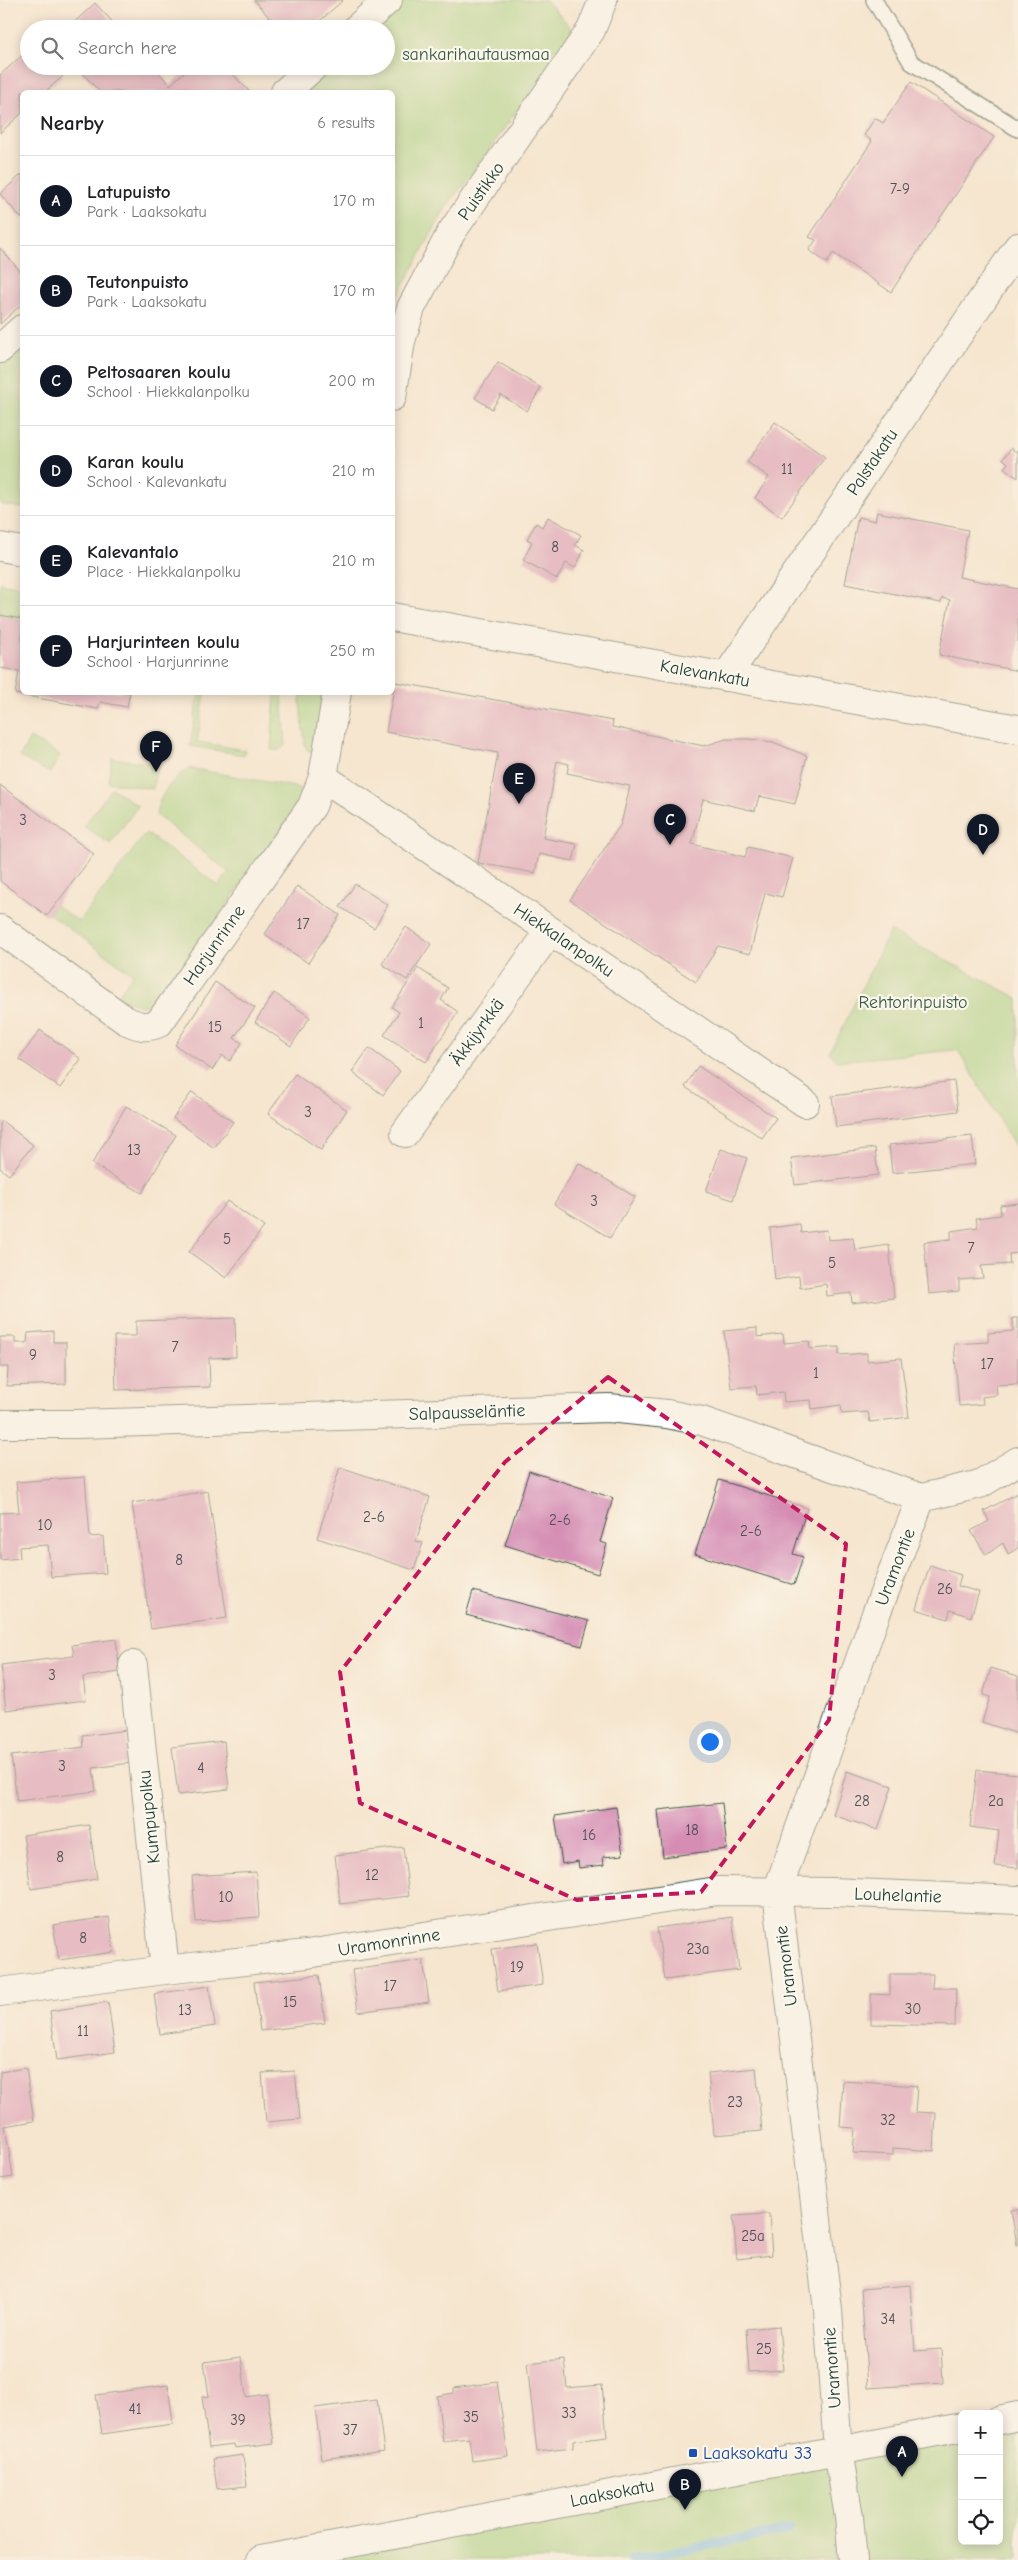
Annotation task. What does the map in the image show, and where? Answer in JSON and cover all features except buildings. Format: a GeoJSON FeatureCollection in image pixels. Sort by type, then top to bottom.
{"type":"FeatureCollection","features":[{"type":"Feature","properties":{"kind":"street"},"geometry":{"type":"LineString","coordinates":[[366,20],[388,0]]}},
{"type":"Feature","properties":{"kind":"street","name":"Puistikko"},"geometry":{"type":"LineString","coordinates":[[395,378],[401,341],[411,308],[452,233],[592,30],[603,0]]}},
{"type":"Feature","properties":{"kind":"street"},"geometry":{"type":"LineString","coordinates":[[287,90],[304,75]]}},
{"type":"Feature","properties":{"kind":"street","name":"Palstakatu"},"geometry":{"type":"LineString","coordinates":[[726,677],[1018,247]]}},
{"type":"Feature","properties":{"kind":"street"},"geometry":{"type":"LineString","coordinates":[[0,349],[20,331]]}},
{"type":"Feature","properties":{"kind":"street"},"geometry":{"type":"LineString","coordinates":[[0,548],[20,551]]}},
{"type":"Feature","properties":{"kind":"street","name":"Kalevankatu"},"geometry":{"type":"LineString","coordinates":[[395,618],[1018,730]]}},
{"type":"Feature","properties":{"kind":"street","name":"Harjunrinne"},"geometry":{"type":"LineString","coordinates":[[0,929],[125,1020],[138,1026],[149,1028],[159,1024],[312,806],[323,777],[337,695]]}},
{"type":"Feature","properties":{"kind":"street","name":"Hiekkalanpolku"},"geometry":{"type":"LineString","coordinates":[[323,777],[805,1103]]}},
{"type":"Feature","properties":{"kind":"street","name":"Äkkijyrkkä"},"geometry":{"type":"LineString","coordinates":[[404,1133],[550,931]]}},
{"type":"Feature","properties":{"kind":"street","name":"Salpausseläntie"},"geometry":{"type":"LineString","coordinates":[[0,1424],[77,1424],[609,1408],[667,1414],[702,1421],[921,1498]]}},
{"type":"Feature","properties":{"kind":"street"},"geometry":{"type":"LineString","coordinates":[[921,1498],[980,1484],[1018,1461]]}},
{"type":"Feature","properties":{"kind":"street","name":"Uramontie"},"geometry":{"type":"LineString","coordinates":[[853,2560],[838,2451],[828,2310],[778,1892],[873,1622],[921,1498]]}},
{"type":"Feature","properties":{"kind":"street","name":"Kumpupolku"},"geometry":{"type":"LineString","coordinates":[[133,1665],[165,1970]]}},
{"type":"Feature","properties":{"kind":"street","name":"Uramonrinne"},"geometry":{"type":"LineString","coordinates":[[0,1992],[165,1970],[307,1954],[717,1891],[778,1892]]}},
{"type":"Feature","properties":{"kind":"street","name":"Louhelantie"},"geometry":{"type":"LineString","coordinates":[[778,1892],[1018,1900]]}},
{"type":"Feature","properties":{"kind":"street"},"geometry":{"type":"LineString","coordinates":[[1003,2419],[1018,2416]]}},
{"type":"Feature","properties":{"kind":"street","name":"Laaksokatu"},"geometry":{"type":"LineString","coordinates":[[261,2560],[958,2428]]}},
{"type":"Feature","properties":{"kind":"lane"},"geometry":{"type":"LineString","coordinates":[[874,0],[912,62],[1018,129]]}},
{"type":"Feature","properties":{"kind":"highlighted area"},"geometry":{"type":"Polygon","coordinates":[[[608,1377],[846,1544],[829,1720],[701,1892],[577,1900],[360,1803],[340,1672],[505,1462],[608,1377]]]}},
{"type":"Feature","properties":{"kind":"green space","name":"sankarihautausmaa"},"geometry":{"type":"Polygon","coordinates":[[[399,0],[546,0],[575,32],[445,209],[395,301],[395,90],[298,90],[315,75],[395,75],[395,20],[377,20],[399,0]]]}},
{"type":"Feature","properties":{"kind":"green space"},"geometry":{"type":"Polygon","coordinates":[[[20,339],[20,508],[0,504],[0,357],[20,339]]]}},
{"type":"Feature","properties":{"kind":"green space"},"geometry":{"type":"Polygon","coordinates":[[[0,583],[20,587],[20,619],[0,615],[0,583]]]}},
{"type":"Feature","properties":{"kind":"green space"},"geometry":{"type":"Polygon","coordinates":[[[199,695],[205,695],[197,742],[245,750],[244,755],[190,746],[199,695]]]}},
{"type":"Feature","properties":{"kind":"green space"},"geometry":{"type":"Polygon","coordinates":[[[275,695],[282,695],[286,745],[279,750],[271,750],[275,695]]]}},
{"type":"Feature","properties":{"kind":"green space"},"geometry":{"type":"Polygon","coordinates":[[[301,695],[327,695],[316,748],[312,751],[308,751],[305,746],[301,695]]]}},
{"type":"Feature","properties":{"kind":"green space"},"geometry":{"type":"Polygon","coordinates":[[[30,738],[60,755],[50,773],[20,757],[30,738]]]}},
{"type":"Feature","properties":{"kind":"green space"},"geometry":{"type":"Polygon","coordinates":[[[112,758],[157,764],[153,789],[108,782],[112,758]]]}},
{"type":"Feature","properties":{"kind":"green space"},"geometry":{"type":"Polygon","coordinates":[[[189,768],[300,788],[305,795],[156,1004],[140,1006],[118,996],[133,974],[49,914],[55,905],[79,922],[146,833],[219,886],[229,872],[156,815],[157,808],[167,788],[189,768]]]}},
{"type":"Feature","properties":{"kind":"green space"},"geometry":{"type":"Polygon","coordinates":[[[112,788],[138,806],[110,844],[84,826],[112,788]]]}},
{"type":"Feature","properties":{"kind":"green space","name":"Rehtorinpuisto"},"geometry":{"type":"Polygon","coordinates":[[[890,931],[1018,998],[1018,1151],[958,1050],[837,1061],[830,1053],[890,931]]]}},
{"type":"Feature","properties":{"kind":"green space"},"geometry":{"type":"Polygon","coordinates":[[[1018,2416],[1018,2560],[261,2560],[958,2428],[958,2545],[1003,2545],[1003,2419],[1018,2416]]]}},
{"type":"Feature","properties":{"kind":"waterway"},"geometry":{"type":"LineString","coordinates":[[631,2560],[789,2530]]}},
{"type":"Feature","properties":{"kind":"place","name":"Harjurinteen koulu"},"geometry":{"type":"Point","coordinates":[156,772]}},
{"type":"Feature","properties":{"kind":"place","name":"Kalevantalo"},"geometry":{"type":"Point","coordinates":[519,804]}},
{"type":"Feature","properties":{"kind":"place","name":"Peltosaaren koulu"},"geometry":{"type":"Point","coordinates":[670,845]}},
{"type":"Feature","properties":{"kind":"place","name":"Karan koulu"},"geometry":{"type":"Point","coordinates":[983,855]}},
{"type":"Feature","properties":{"kind":"place","name":"Laaksokatu 33"},"geometry":{"type":"Point","coordinates":[693,2453]}},
{"type":"Feature","properties":{"kind":"place","name":"Latupuisto"},"geometry":{"type":"Point","coordinates":[902,2477]}},
{"type":"Feature","properties":{"kind":"place","name":"Teutonpuisto"},"geometry":{"type":"Point","coordinates":[685,2510]}}]}
